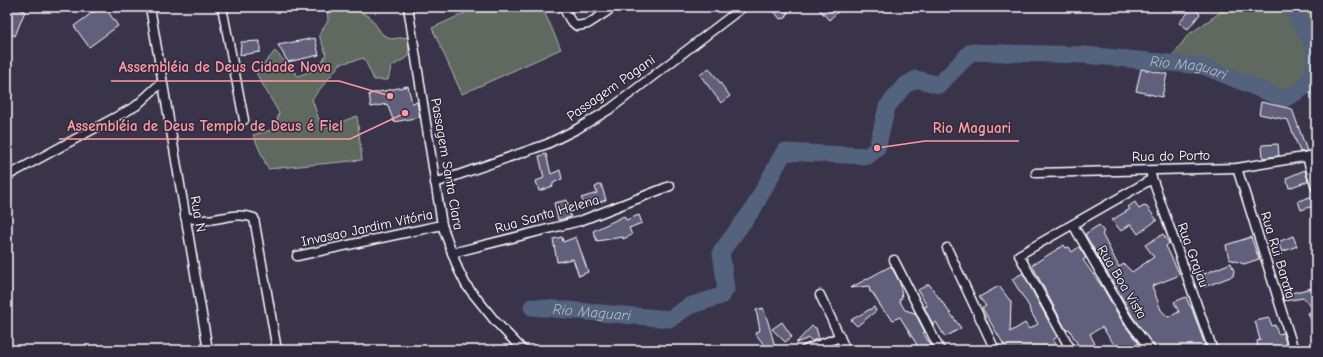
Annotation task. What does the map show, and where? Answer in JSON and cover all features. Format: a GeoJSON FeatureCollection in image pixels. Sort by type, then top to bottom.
{"type":"FeatureCollection","features":[{"type":"Feature","properties":{"kind":"street","name":"Rua N"},"geometry":{"type":"LineString","coordinates":[[150,7],[208,350]]}},
{"type":"Feature","properties":{"kind":"street"},"geometry":{"type":"LineString","coordinates":[[222,7],[244,120]]}},
{"type":"Feature","properties":{"kind":"street","name":"Passagem Santa Clara"},"geometry":{"type":"LineString","coordinates":[[408,7],[442,225],[458,269],[466,285],[495,321],[523,350]]}},
{"type":"Feature","properties":{"kind":"street"},"geometry":{"type":"LineString","coordinates":[[563,7],[570,20],[577,26],[588,24],[614,7]]}},
{"type":"Feature","properties":{"kind":"street","name":"Passagem Pagani"},"geometry":{"type":"LineString","coordinates":[[435,183],[547,144],[577,129],[610,109],[744,7]]}},
{"type":"Feature","properties":{"kind":"street"},"geometry":{"type":"LineString","coordinates":[[7,176],[136,106],[162,82]]}},
{"type":"Feature","properties":{"kind":"street","name":"Rua do Porto"},"geometry":{"type":"LineString","coordinates":[[1036,173],[1237,168],[1307,158],[1316,155]]}},
{"type":"Feature","properties":{"kind":"street"},"geometry":{"type":"LineString","coordinates":[[1307,158],[1316,188]]}},
{"type":"Feature","properties":{"kind":"street","name":"Rua Rui Barata"},"geometry":{"type":"LineString","coordinates":[[1237,168],[1294,350]]}},
{"type":"Feature","properties":{"kind":"street","name":"Rua Grajau"},"geometry":{"type":"LineString","coordinates":[[1149,169],[1213,350]]}},
{"type":"Feature","properties":{"kind":"street"},"geometry":{"type":"LineString","coordinates":[[1071,350],[1019,255],[1152,179]]}},
{"type":"Feature","properties":{"kind":"street","name":"Rua Santa Helena"},"geometry":{"type":"LineString","coordinates":[[452,253],[580,221],[670,186]]}},
{"type":"Feature","properties":{"kind":"street"},"geometry":{"type":"LineString","coordinates":[[186,216],[201,220],[241,215],[254,218],[277,350]]}},
{"type":"Feature","properties":{"kind":"street","name":"Invasao Jardim Vitória"},"geometry":{"type":"LineString","coordinates":[[297,256],[442,225]]}},
{"type":"Feature","properties":{"kind":"street","name":"Rua Boa Vista"},"geometry":{"type":"LineString","coordinates":[[1073,225],[1128,320],[1151,350]]}},
{"type":"Feature","properties":{"kind":"street"},"geometry":{"type":"LineString","coordinates":[[947,248],[995,350]]}},
{"type":"Feature","properties":{"kind":"street"},"geometry":{"type":"LineString","coordinates":[[894,260],[940,350]]}},
{"type":"Feature","properties":{"kind":"street"},"geometry":{"type":"LineString","coordinates":[[820,295],[846,350]]}},
{"type":"Feature","properties":{"kind":"street"},"geometry":{"type":"LineString","coordinates":[[805,350],[840,337]]}},
{"type":"Feature","properties":{"kind":"green space"},"geometry":{"type":"Polygon","coordinates":[[[327,7],[351,7],[370,17],[382,34],[391,39],[408,37],[409,56],[391,67],[388,80],[374,80],[364,58],[340,64],[312,99],[322,129],[357,116],[362,160],[268,169],[253,135],[275,129],[279,113],[256,73],[275,51],[298,76],[319,68],[326,54],[319,35],[328,21],[327,7]]]}},
{"type":"Feature","properties":{"kind":"green space"},"geometry":{"type":"Polygon","coordinates":[[[478,7],[542,7],[561,49],[462,94],[432,28],[478,7]]]}},
{"type":"Feature","properties":{"kind":"green space"},"geometry":{"type":"Polygon","coordinates":[[[1228,7],[1316,7],[1316,93],[1282,95],[1180,67],[1173,55],[1188,35],[1228,7]]]}},
{"type":"Feature","properties":{"kind":"building"},"geometry":{"type":"Polygon","coordinates":[[[7,7],[14,7],[25,11],[15,36],[7,32],[7,7]]]}},
{"type":"Feature","properties":{"kind":"building"},"geometry":{"type":"Polygon","coordinates":[[[100,7],[105,7],[118,26],[89,47],[74,26],[100,7]]]}},
{"type":"Feature","properties":{"kind":"building"},"geometry":{"type":"Polygon","coordinates":[[[771,7],[790,7],[786,18],[780,19],[771,7]]]}},
{"type":"Feature","properties":{"kind":"building"},"geometry":{"type":"Polygon","coordinates":[[[817,7],[843,7],[829,20],[817,7]]]}},
{"type":"Feature","properties":{"kind":"building"},"geometry":{"type":"Polygon","coordinates":[[[1193,7],[1200,14],[1188,29],[1179,23],[1193,7]]]}},
{"type":"Feature","properties":{"kind":"building"},"geometry":{"type":"Polygon","coordinates":[[[315,38],[319,55],[288,62],[278,45],[315,38]]]}},
{"type":"Feature","properties":{"kind":"building"},"geometry":{"type":"Polygon","coordinates":[[[260,41],[260,52],[240,55],[241,42],[260,41]]]}},
{"type":"Feature","properties":{"kind":"building"},"geometry":{"type":"Polygon","coordinates":[[[709,68],[730,96],[721,103],[700,75],[709,68]]]}},
{"type":"Feature","properties":{"kind":"building"},"geometry":{"type":"Polygon","coordinates":[[[1141,69],[1167,74],[1162,97],[1136,91],[1141,69]]]}},
{"type":"Feature","properties":{"kind":"building"},"geometry":{"type":"Polygon","coordinates":[[[408,86],[412,103],[417,102],[420,117],[394,122],[387,104],[371,107],[369,94],[408,86]]]}},
{"type":"Feature","properties":{"kind":"building"},"geometry":{"type":"Polygon","coordinates":[[[1261,102],[1292,109],[1307,151],[1300,152],[1288,120],[1259,114],[1261,102]]]}},
{"type":"Feature","properties":{"kind":"building"},"geometry":{"type":"Polygon","coordinates":[[[1278,144],[1279,156],[1263,158],[1262,145],[1278,144]]]}},
{"type":"Feature","properties":{"kind":"building"},"geometry":{"type":"Polygon","coordinates":[[[546,154],[551,174],[560,170],[562,179],[553,183],[553,186],[539,191],[536,181],[544,178],[539,156],[546,154]]]}},
{"type":"Feature","properties":{"kind":"building"},"geometry":{"type":"Polygon","coordinates":[[[1305,170],[1308,181],[1289,188],[1286,178],[1305,170]]]}},
{"type":"Feature","properties":{"kind":"building"},"geometry":{"type":"Polygon","coordinates":[[[601,184],[606,200],[586,206],[581,198],[597,193],[595,187],[601,184]]]}},
{"type":"Feature","properties":{"kind":"building"},"geometry":{"type":"Polygon","coordinates":[[[1316,195],[1316,205],[1301,210],[1298,201],[1316,195]]]}},
{"type":"Feature","properties":{"kind":"building"},"geometry":{"type":"Polygon","coordinates":[[[567,200],[571,217],[558,220],[554,203],[567,200]]]}},
{"type":"Feature","properties":{"kind":"building"},"geometry":{"type":"Polygon","coordinates":[[[1135,202],[1139,209],[1144,206],[1147,207],[1157,220],[1138,234],[1131,224],[1121,231],[1112,220],[1130,209],[1128,207],[1135,202]]]}},
{"type":"Feature","properties":{"kind":"building"},"geometry":{"type":"Polygon","coordinates":[[[639,215],[642,223],[629,228],[632,235],[623,239],[623,237],[597,241],[593,231],[624,216],[626,220],[639,215]]]}},
{"type":"Feature","properties":{"kind":"building"},"geometry":{"type":"Polygon","coordinates":[[[1099,225],[1104,232],[1102,234],[1119,267],[1124,264],[1132,272],[1154,257],[1145,245],[1163,234],[1169,243],[1166,246],[1180,275],[1152,286],[1161,310],[1168,317],[1179,312],[1174,302],[1186,297],[1191,306],[1206,348],[1203,350],[1156,350],[1133,317],[1085,234],[1099,225]]]}},
{"type":"Feature","properties":{"kind":"building"},"geometry":{"type":"Polygon","coordinates":[[[1293,236],[1297,246],[1282,252],[1278,242],[1293,236]]]}},
{"type":"Feature","properties":{"kind":"building"},"geometry":{"type":"Polygon","coordinates":[[[562,237],[563,242],[576,237],[588,272],[579,276],[573,259],[557,262],[553,239],[562,237]]]}},
{"type":"Feature","properties":{"kind":"building"},"geometry":{"type":"Polygon","coordinates":[[[1251,237],[1259,259],[1244,264],[1229,259],[1226,245],[1251,237]]]}},
{"type":"Feature","properties":{"kind":"building"},"geometry":{"type":"Polygon","coordinates":[[[1064,245],[1066,248],[1069,247],[1072,252],[1079,247],[1086,258],[1083,260],[1103,288],[1123,323],[1139,344],[1131,350],[1118,350],[1102,327],[1090,334],[1098,350],[1081,350],[1069,329],[1066,330],[1032,265],[1064,245]]]}},
{"type":"Feature","properties":{"kind":"building"},"geometry":{"type":"Polygon","coordinates":[[[1231,263],[1234,271],[1233,276],[1204,287],[1199,276],[1231,263]]]}},
{"type":"Feature","properties":{"kind":"building"},"geometry":{"type":"Polygon","coordinates":[[[891,266],[900,283],[902,298],[899,300],[905,310],[915,313],[925,332],[923,333],[934,350],[920,350],[900,317],[893,320],[883,310],[872,292],[870,292],[869,286],[850,288],[891,266]]]}},
{"type":"Feature","properties":{"kind":"building"},"geometry":{"type":"Polygon","coordinates":[[[1023,273],[1057,337],[1053,340],[1061,350],[1046,350],[1044,346],[1036,350],[1007,350],[982,308],[986,306],[979,297],[999,286],[1011,302],[1010,332],[1025,323],[1029,329],[1038,324],[1012,279],[1023,273]]]}},
{"type":"Feature","properties":{"kind":"building"},"geometry":{"type":"Polygon","coordinates":[[[929,284],[961,328],[945,337],[936,322],[933,325],[924,307],[927,306],[918,290],[929,284]]]}},
{"type":"Feature","properties":{"kind":"building"},"geometry":{"type":"Polygon","coordinates":[[[1312,288],[1314,292],[1314,310],[1304,298],[1284,301],[1283,295],[1312,288]]]}},
{"type":"Feature","properties":{"kind":"building"},"geometry":{"type":"Polygon","coordinates":[[[874,307],[876,311],[857,326],[851,320],[874,307]]]}},
{"type":"Feature","properties":{"kind":"building"},"geometry":{"type":"Polygon","coordinates":[[[763,308],[776,350],[768,350],[755,333],[760,330],[756,310],[763,308]]]}},
{"type":"Feature","properties":{"kind":"building"},"geometry":{"type":"Polygon","coordinates":[[[1316,309],[1316,332],[1308,313],[1316,309]]]}},
{"type":"Feature","properties":{"kind":"building"},"geometry":{"type":"Polygon","coordinates":[[[1269,318],[1272,326],[1275,325],[1278,334],[1283,333],[1288,350],[1258,350],[1257,341],[1260,340],[1255,321],[1269,318]]]}},
{"type":"Feature","properties":{"kind":"building"},"geometry":{"type":"Polygon","coordinates":[[[782,322],[792,337],[785,342],[772,329],[782,322]]]}},
{"type":"Feature","properties":{"kind":"building"},"geometry":{"type":"Polygon","coordinates":[[[812,326],[816,328],[819,338],[812,341],[809,338],[796,343],[812,326]]]}},
{"type":"Feature","properties":{"kind":"waterway","name":"Rio Maguari"},"geometry":{"type":"LineString","coordinates":[[1291,7],[1311,39],[1316,59]]}},
{"type":"Feature","properties":{"kind":"waterway","name":"Rio Maguari"},"geometry":{"type":"LineString","coordinates":[[532,307],[670,319],[689,306],[721,296],[726,289],[721,252],[753,209],[784,152],[868,156],[877,148],[887,107],[904,86],[916,79],[939,85],[971,52],[1084,55],[1203,66],[1284,99],[1298,92],[1306,85],[1312,75],[1316,60]]}},
{"type":"Feature","properties":{"kind":"place","name":"Assembléia de Deus Cidade Nova"},"geometry":{"type":"Point","coordinates":[390,96]}},
{"type":"Feature","properties":{"kind":"place","name":"Assembléia de Deus Templo de Deus é Fiel"},"geometry":{"type":"Point","coordinates":[405,113]}},
{"type":"Feature","properties":{"kind":"place","name":"Rio Maguari"},"geometry":{"type":"Point","coordinates":[877,148]}}]}
